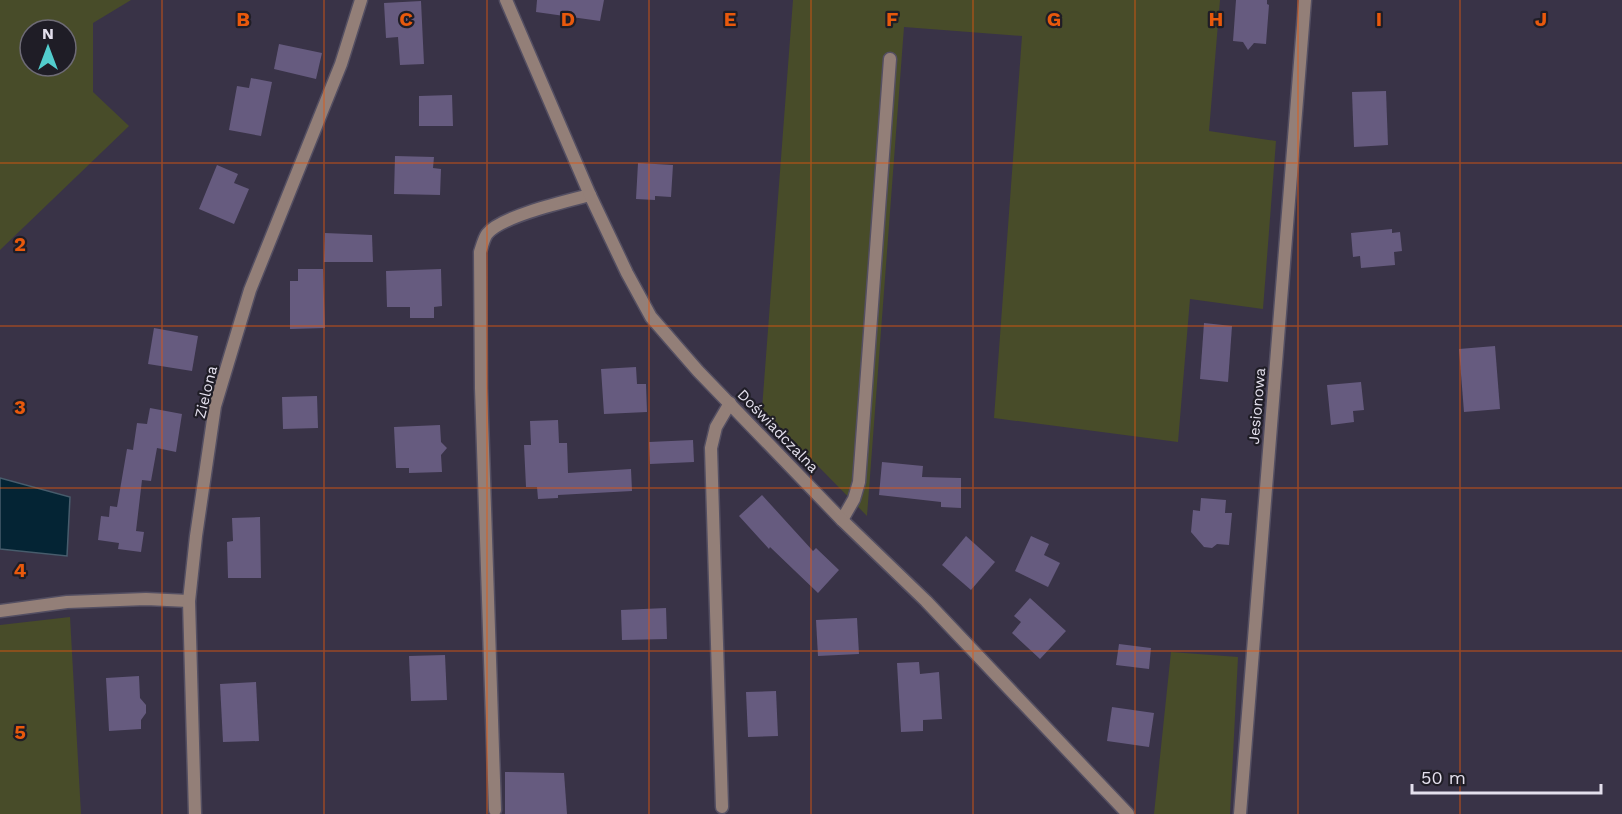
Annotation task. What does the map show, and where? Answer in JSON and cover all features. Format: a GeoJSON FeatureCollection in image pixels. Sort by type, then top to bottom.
{"type":"FeatureCollection","features":[{"type":"Feature","properties":{"kind":"street","name":"Zielona"},"geometry":{"type":"LineString","coordinates":[[195,814],[189,601],[215,406],[250,290],[341,64],[361,0]]}},
{"type":"Feature","properties":{"kind":"street","name":"Doświadczalna"},"geometry":{"type":"LineString","coordinates":[[506,0],[590,195],[651,317],[699,371],[842,520],[926,601],[1128,814]]}},
{"type":"Feature","properties":{"kind":"street","name":"Jesionowa"},"geometry":{"type":"LineString","coordinates":[[1240,814],[1305,0]]}},
{"type":"Feature","properties":{"kind":"street"},"geometry":{"type":"LineString","coordinates":[[842,520],[854,499],[859,482],[890,59]]}},
{"type":"Feature","properties":{"kind":"street"},"geometry":{"type":"LineString","coordinates":[[495,810],[481,388],[480,252],[487,234],[501,222],[546,206],[590,195]]}},
{"type":"Feature","properties":{"kind":"street"},"geometry":{"type":"LineString","coordinates":[[722,807],[711,447],[716,427],[730,403]]}},
{"type":"Feature","properties":{"kind":"street"},"geometry":{"type":"LineString","coordinates":[[0,611],[67,602],[146,599],[189,601]]}},
{"type":"Feature","properties":{"kind":"green space"},"geometry":{"type":"Polygon","coordinates":[[[0,0],[131,0],[93,23],[93,92],[129,126],[0,250],[0,0]]]}},
{"type":"Feature","properties":{"kind":"green space"},"geometry":{"type":"Polygon","coordinates":[[[793,0],[1220,0],[1209,131],[1276,141],[1263,309],[1190,299],[1178,442],[994,418],[1022,36],[904,27],[867,516],[762,409],[793,0]]]}},
{"type":"Feature","properties":{"kind":"green space"},"geometry":{"type":"Polygon","coordinates":[[[70,617],[81,814],[0,814],[0,625],[70,617]]]}},
{"type":"Feature","properties":{"kind":"green space"},"geometry":{"type":"Polygon","coordinates":[[[1171,652],[1238,657],[1230,814],[1154,814],[1171,652]]]}},
{"type":"Feature","properties":{"kind":"water"},"geometry":{"type":"Polygon","coordinates":[[[0,478],[70,497],[67,556],[0,549],[0,478]]]}},
{"type":"Feature","properties":{"kind":"building"},"geometry":{"type":"Polygon","coordinates":[[[537,0],[604,0],[600,21],[536,12],[537,0]]]}},
{"type":"Feature","properties":{"kind":"building"},"geometry":{"type":"Polygon","coordinates":[[[1236,0],[1267,0],[1269,5],[1266,44],[1254,43],[1248,50],[1243,42],[1233,41],[1236,0]]]}},
{"type":"Feature","properties":{"kind":"building"},"geometry":{"type":"Polygon","coordinates":[[[421,1],[424,64],[400,65],[398,37],[386,38],[384,3],[421,1]]]}},
{"type":"Feature","properties":{"kind":"building"},"geometry":{"type":"Polygon","coordinates":[[[279,44],[322,53],[316,79],[274,69],[279,44]]]}},
{"type":"Feature","properties":{"kind":"building"},"geometry":{"type":"Polygon","coordinates":[[[251,78],[272,82],[261,136],[229,130],[237,86],[249,88],[251,78]]]}},
{"type":"Feature","properties":{"kind":"building"},"geometry":{"type":"Polygon","coordinates":[[[1386,91],[1388,145],[1354,147],[1352,92],[1386,91]]]}},
{"type":"Feature","properties":{"kind":"building"},"geometry":{"type":"Polygon","coordinates":[[[452,95],[453,126],[419,126],[419,96],[452,95]]]}},
{"type":"Feature","properties":{"kind":"building"},"geometry":{"type":"Polygon","coordinates":[[[395,156],[434,157],[433,168],[441,169],[440,195],[394,194],[395,156]]]}},
{"type":"Feature","properties":{"kind":"building"},"geometry":{"type":"Polygon","coordinates":[[[638,163],[673,165],[671,197],[655,196],[655,200],[636,199],[638,163]]]}},
{"type":"Feature","properties":{"kind":"building"},"geometry":{"type":"Polygon","coordinates":[[[217,165],[238,174],[234,183],[249,189],[234,224],[199,209],[217,165]]]}},
{"type":"Feature","properties":{"kind":"building"},"geometry":{"type":"Polygon","coordinates":[[[1392,229],[1392,233],[1400,232],[1402,251],[1394,252],[1395,265],[1361,268],[1360,256],[1353,257],[1351,233],[1392,229]]]}},
{"type":"Feature","properties":{"kind":"building"},"geometry":{"type":"Polygon","coordinates":[[[325,233],[372,235],[373,262],[324,262],[325,233]]]}},
{"type":"Feature","properties":{"kind":"building"},"geometry":{"type":"Polygon","coordinates":[[[298,269],[323,269],[325,328],[290,329],[290,281],[298,281],[298,269]]]}},
{"type":"Feature","properties":{"kind":"building"},"geometry":{"type":"Polygon","coordinates":[[[441,269],[442,306],[434,307],[434,318],[410,318],[410,307],[387,307],[386,271],[441,269]]]}},
{"type":"Feature","properties":{"kind":"building"},"geometry":{"type":"Polygon","coordinates":[[[1204,323],[1232,326],[1228,382],[1200,379],[1204,323]]]}},
{"type":"Feature","properties":{"kind":"building"},"geometry":{"type":"Polygon","coordinates":[[[154,328],[198,336],[192,371],[148,364],[154,328]]]}},
{"type":"Feature","properties":{"kind":"building"},"geometry":{"type":"Polygon","coordinates":[[[1495,346],[1500,409],[1464,412],[1459,349],[1495,346]]]}},
{"type":"Feature","properties":{"kind":"building"},"geometry":{"type":"Polygon","coordinates":[[[636,367],[637,384],[646,384],[647,412],[604,414],[601,369],[636,367]]]}},
{"type":"Feature","properties":{"kind":"building"},"geometry":{"type":"Polygon","coordinates":[[[1361,382],[1364,410],[1353,411],[1354,422],[1331,425],[1327,385],[1361,382]]]}},
{"type":"Feature","properties":{"kind":"building"},"geometry":{"type":"Polygon","coordinates":[[[317,396],[318,428],[283,429],[282,397],[317,396]]]}},
{"type":"Feature","properties":{"kind":"building"},"geometry":{"type":"Polygon","coordinates":[[[150,408],[182,414],[176,452],[157,448],[151,481],[142,480],[136,531],[144,532],[141,552],[118,549],[119,543],[98,540],[101,516],[109,517],[110,506],[117,507],[127,449],[133,450],[137,423],[147,424],[150,408]]]}},
{"type":"Feature","properties":{"kind":"building"},"geometry":{"type":"Polygon","coordinates":[[[558,420],[559,443],[567,443],[568,473],[631,469],[632,491],[558,495],[558,498],[538,499],[537,487],[526,487],[524,445],[531,445],[530,421],[558,420]]]}},
{"type":"Feature","properties":{"kind":"building"},"geometry":{"type":"Polygon","coordinates":[[[440,425],[441,442],[447,448],[441,455],[442,472],[409,473],[409,468],[396,468],[394,427],[440,425]]]}},
{"type":"Feature","properties":{"kind":"building"},"geometry":{"type":"Polygon","coordinates":[[[693,440],[694,462],[650,464],[649,442],[693,440]]]}},
{"type":"Feature","properties":{"kind":"building"},"geometry":{"type":"Polygon","coordinates":[[[882,462],[923,466],[922,477],[961,478],[961,508],[941,507],[941,502],[879,495],[882,462]]]}},
{"type":"Feature","properties":{"kind":"building"},"geometry":{"type":"Polygon","coordinates":[[[762,495],[813,551],[816,548],[839,570],[818,593],[770,547],[769,549],[739,516],[762,495]]]}},
{"type":"Feature","properties":{"kind":"building"},"geometry":{"type":"Polygon","coordinates":[[[1201,498],[1226,500],[1225,513],[1232,513],[1229,545],[1217,544],[1212,548],[1204,547],[1191,532],[1193,510],[1200,511],[1201,498]]]}},
{"type":"Feature","properties":{"kind":"building"},"geometry":{"type":"Polygon","coordinates":[[[260,517],[261,578],[228,578],[227,542],[233,541],[232,518],[260,517]]]}},
{"type":"Feature","properties":{"kind":"building"},"geometry":{"type":"Polygon","coordinates":[[[966,536],[995,562],[971,590],[942,565],[966,536]]]}},
{"type":"Feature","properties":{"kind":"building"},"geometry":{"type":"Polygon","coordinates":[[[1031,536],[1049,544],[1044,555],[1060,563],[1048,587],[1015,571],[1031,536]]]}},
{"type":"Feature","properties":{"kind":"building"},"geometry":{"type":"Polygon","coordinates":[[[1030,598],[1066,631],[1040,659],[1012,633],[1021,622],[1014,616],[1030,598]]]}},
{"type":"Feature","properties":{"kind":"building"},"geometry":{"type":"Polygon","coordinates":[[[666,608],[667,639],[622,640],[621,610],[666,608]]]}},
{"type":"Feature","properties":{"kind":"building"},"geometry":{"type":"Polygon","coordinates":[[[857,618],[859,654],[818,656],[816,620],[857,618]]]}},
{"type":"Feature","properties":{"kind":"building"},"geometry":{"type":"Polygon","coordinates":[[[1119,644],[1151,648],[1149,669],[1116,665],[1119,644]]]}},
{"type":"Feature","properties":{"kind":"building"},"geometry":{"type":"Polygon","coordinates":[[[445,655],[447,700],[411,701],[409,656],[445,655]]]}},
{"type":"Feature","properties":{"kind":"building"},"geometry":{"type":"Polygon","coordinates":[[[919,662],[920,674],[939,672],[942,719],[923,720],[923,731],[901,732],[897,663],[919,662]]]}},
{"type":"Feature","properties":{"kind":"building"},"geometry":{"type":"Polygon","coordinates":[[[139,676],[140,698],[146,705],[146,713],[141,720],[141,729],[109,731],[106,678],[139,676]]]}},
{"type":"Feature","properties":{"kind":"building"},"geometry":{"type":"Polygon","coordinates":[[[256,682],[259,741],[223,742],[220,684],[256,682]]]}},
{"type":"Feature","properties":{"kind":"building"},"geometry":{"type":"Polygon","coordinates":[[[776,691],[778,736],[748,737],[746,692],[776,691]]]}},
{"type":"Feature","properties":{"kind":"building"},"geometry":{"type":"Polygon","coordinates":[[[1112,707],[1154,713],[1149,747],[1107,741],[1112,707]]]}},
{"type":"Feature","properties":{"kind":"building"},"geometry":{"type":"Polygon","coordinates":[[[505,772],[564,773],[567,814],[505,814],[505,772]]]}}]}
